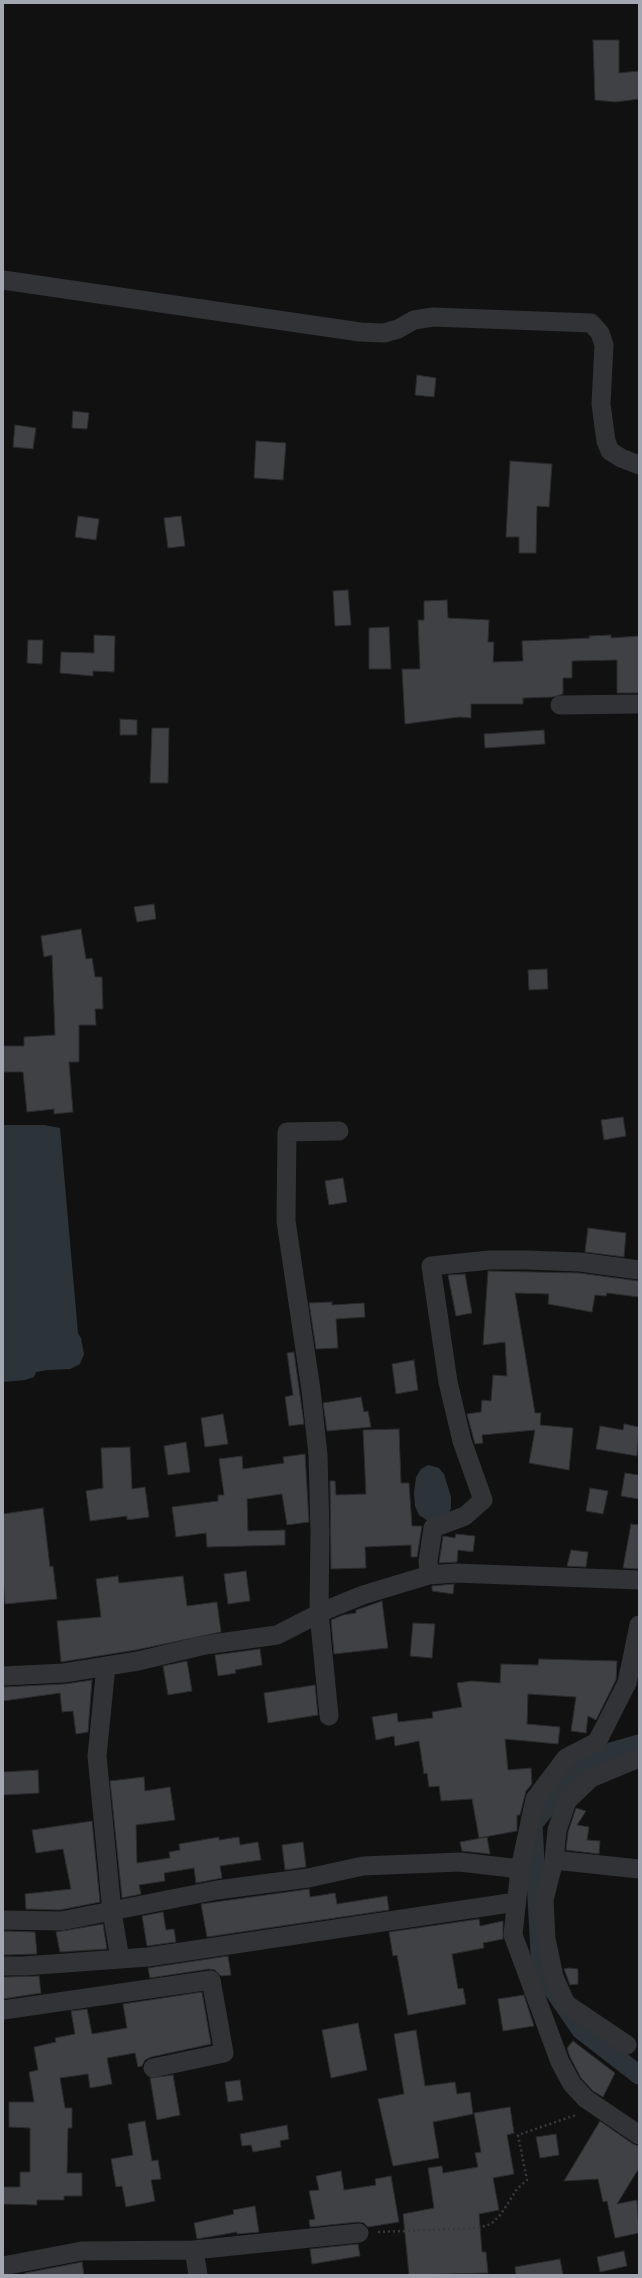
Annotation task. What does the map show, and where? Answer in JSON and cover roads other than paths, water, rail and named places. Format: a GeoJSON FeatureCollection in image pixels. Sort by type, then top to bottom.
{"type":"FeatureCollection","features":[{"type":"Feature","properties":{"kind":"street"},"geometry":{"type":"LineString","coordinates":[[3,280],[360,332],[384,333],[398,329],[414,320],[433,317],[591,323],[600,333],[604,345],[602,404],[606,440],[610,451],[621,458],[639,465]]}},
{"type":"Feature","properties":{"kind":"street"},"geometry":{"type":"LineString","coordinates":[[560,705],[639,704]]}},
{"type":"Feature","properties":{"kind":"street"},"geometry":{"type":"LineString","coordinates":[[328,1716],[319,1613],[320,1531],[318,1455],[311,1390],[286,1221],[287,1132],[339,1131]]}},
{"type":"Feature","properties":{"kind":"street"},"geometry":{"type":"LineString","coordinates":[[429,1575],[428,1561],[433,1528],[465,1516],[483,1500],[462,1441],[448,1382],[431,1266],[490,1260],[527,1260],[580,1262],[639,1270]]}},
{"type":"Feature","properties":{"kind":"street"},"geometry":{"type":"LineString","coordinates":[[3,1676],[64,1673],[106,1666],[205,1645],[277,1634],[319,1613],[363,1595],[429,1575],[455,1573],[639,1580]]}},
{"type":"Feature","properties":{"kind":"street"},"geometry":{"type":"LineString","coordinates":[[639,1625],[627,1683],[597,1742],[566,1758],[535,1799],[520,1869],[512,1935],[560,2062],[572,2084],[599,2108],[639,2135]]}},
{"type":"Feature","properties":{"kind":"street"},"geometry":{"type":"LineString","coordinates":[[106,1666],[98,1756],[112,1912],[120,1959]]}},
{"type":"Feature","properties":{"kind":"street"},"geometry":{"type":"LineString","coordinates":[[627,2045],[566,2004],[554,1978],[546,1939],[544,1900],[554,1860],[557,1830],[566,1801],[591,1778],[639,1758]]}},
{"type":"Feature","properties":{"kind":"street"},"geometry":{"type":"LineString","coordinates":[[554,1860],[639,1869]]}},
{"type":"Feature","properties":{"kind":"street"},"geometry":{"type":"LineString","coordinates":[[3,1920],[61,1921],[217,1890],[308,1878],[362,1866],[460,1862],[520,1869]]}},
{"type":"Feature","properties":{"kind":"street"},"geometry":{"type":"LineString","coordinates":[[3,1966],[24,1966],[148,1957],[516,1902]]}},
{"type":"Feature","properties":{"kind":"street"},"geometry":{"type":"LineString","coordinates":[[3,2010],[211,1980],[224,2053],[153,2068]]}},
{"type":"Feature","properties":{"kind":"street"},"geometry":{"type":"LineString","coordinates":[[3,2266],[82,2251],[194,2250],[359,2233]]}},
{"type":"Feature","properties":{"kind":"street"},"geometry":{"type":"LineString","coordinates":[[194,2250],[198,2275]]}},
{"type":"Feature","properties":{"kind":"waterway"},"geometry":{"type":"LineString","coordinates":[[639,1744],[587,1759],[533,1824],[541,1972],[581,2030],[639,2075]]}}]}
